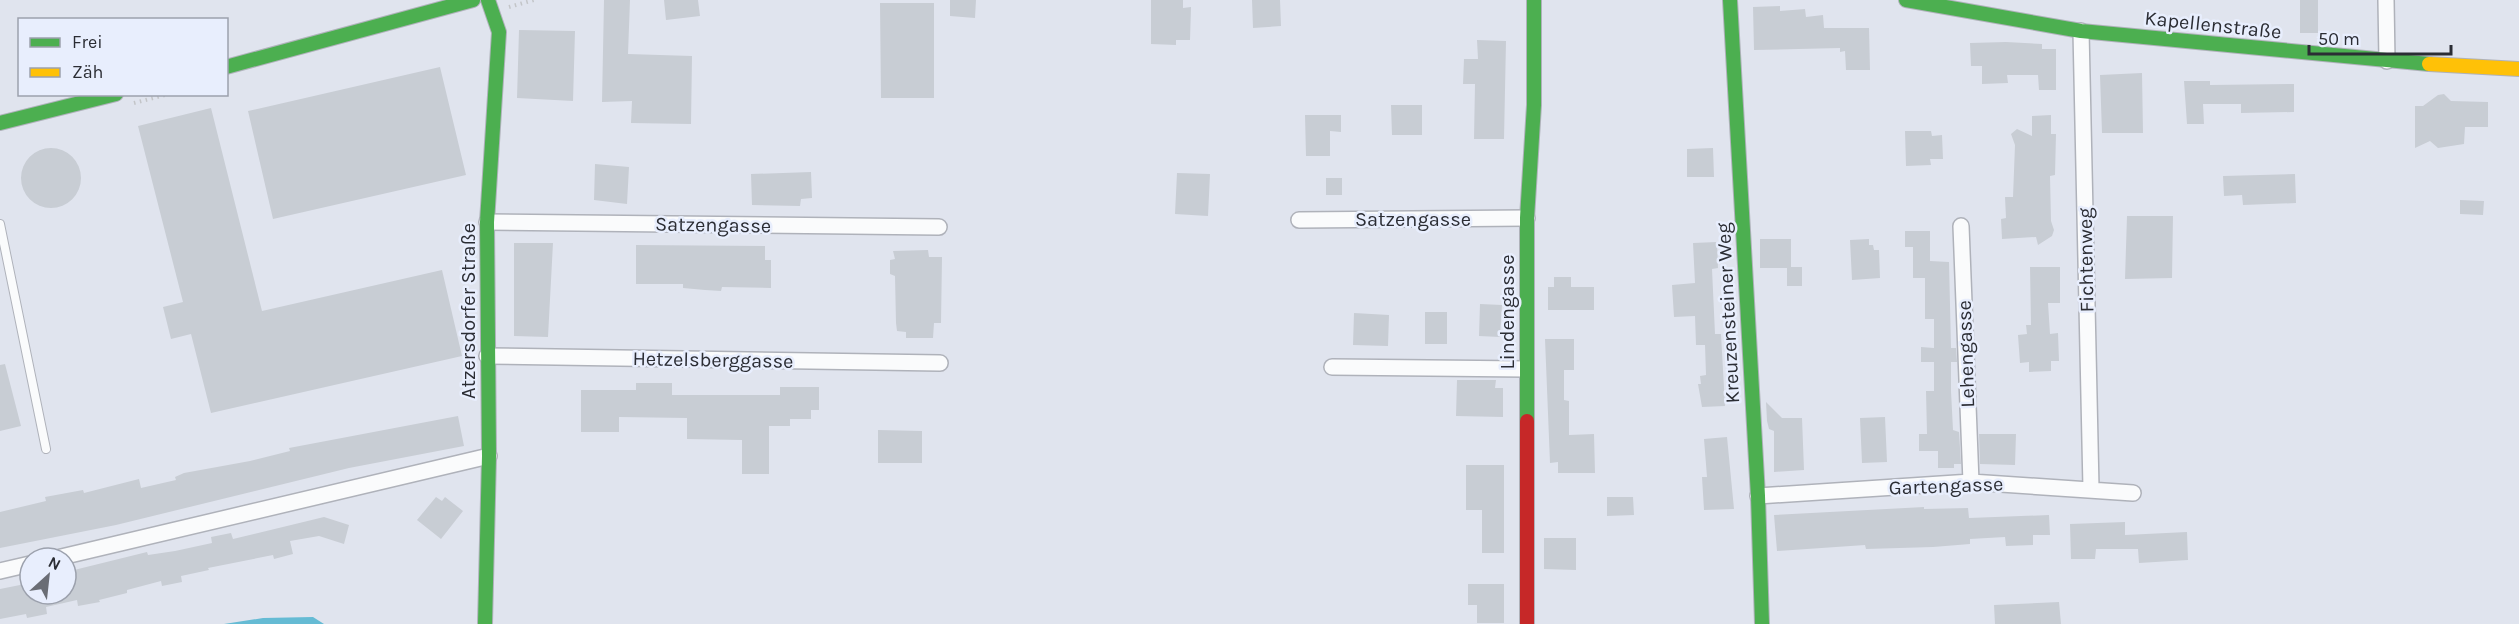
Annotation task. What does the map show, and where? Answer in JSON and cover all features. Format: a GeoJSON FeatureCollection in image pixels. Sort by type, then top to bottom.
{"type":"FeatureCollection","features":[{"type":"Feature","properties":{"kind":"street"},"geometry":{"type":"LineString","coordinates":[[228,66],[473,0]]}},
{"type":"Feature","properties":{"kind":"street","name":"Atzersdorfer Straße"},"geometry":{"type":"LineString","coordinates":[[485,624],[489,456],[487,222],[499,32],[488,0]]}},
{"type":"Feature","properties":{"kind":"street","name":"Lindengasse"},"geometry":{"type":"LineString","coordinates":[[1527,624],[1527,218],[1534,105],[1534,0]]}},
{"type":"Feature","properties":{"kind":"street","name":"Kreuzensteiner Weg"},"geometry":{"type":"LineString","coordinates":[[1730,0],[1758,496],[1762,624]]}},
{"type":"Feature","properties":{"kind":"street","name":"Kapellenstraße"},"geometry":{"type":"LineString","coordinates":[[1906,0],[2081,32],[2387,61],[2519,69]]}},
{"type":"Feature","properties":{"kind":"street"},"geometry":{"type":"LineString","coordinates":[[2386,0],[2387,61]]}},
{"type":"Feature","properties":{"kind":"street","name":"Fichtenweg"},"geometry":{"type":"LineString","coordinates":[[2081,32],[2091,488]]}},
{"type":"Feature","properties":{"kind":"street"},"geometry":{"type":"LineString","coordinates":[[0,123],[108,96]]}},
{"type":"Feature","properties":{"kind":"street","name":"Satzengasse"},"geometry":{"type":"LineString","coordinates":[[1299,220],[1527,218]]}},
{"type":"Feature","properties":{"kind":"street","name":"Satzengasse"},"geometry":{"type":"LineString","coordinates":[[487,222],[939,227]]}},
{"type":"Feature","properties":{"kind":"street","name":"Lehengasse"},"geometry":{"type":"LineString","coordinates":[[1961,226],[1971,482]]}},
{"type":"Feature","properties":{"kind":"street","name":"Hetzelsberggasse"},"geometry":{"type":"LineString","coordinates":[[487,356],[940,363]]}},
{"type":"Feature","properties":{"kind":"street"},"geometry":{"type":"LineString","coordinates":[[1332,367],[1526,369]]}},
{"type":"Feature","properties":{"kind":"street"},"geometry":{"type":"LineString","coordinates":[[78,553],[489,456]]}},
{"type":"Feature","properties":{"kind":"street","name":"Gartengasse"},"geometry":{"type":"LineString","coordinates":[[1758,496],[1971,482],[2091,488],[2133,493]]}},
{"type":"Feature","properties":{"kind":"street"},"geometry":{"type":"LineString","coordinates":[[0,571],[18,567]]}},
{"type":"Feature","properties":{"kind":"lane"},"geometry":{"type":"LineString","coordinates":[[0,224],[46,449]]}},
{"type":"Feature","properties":{"kind":"water"},"geometry":{"type":"Polygon","coordinates":[[[313,617],[324,624],[224,624],[263,618],[313,617]]]}},
{"type":"Feature","properties":{"kind":"building"},"geometry":{"type":"Polygon","coordinates":[[[604,0],[630,0],[628,54],[692,56],[691,124],[631,123],[632,101],[602,102],[604,0]]]}},
{"type":"Feature","properties":{"kind":"building"},"geometry":{"type":"Polygon","coordinates":[[[664,0],[698,0],[700,16],[666,20],[664,0]]]}},
{"type":"Feature","properties":{"kind":"building"},"geometry":{"type":"Polygon","coordinates":[[[950,0],[976,0],[975,18],[950,16],[950,0]]]}},
{"type":"Feature","properties":{"kind":"building"},"geometry":{"type":"Polygon","coordinates":[[[1151,0],[1183,0],[1183,8],[1191,7],[1190,40],[1176,40],[1176,45],[1151,44],[1151,0]]]}},
{"type":"Feature","properties":{"kind":"building"},"geometry":{"type":"Polygon","coordinates":[[[1252,0],[1280,0],[1281,26],[1253,28],[1252,0]]]}},
{"type":"Feature","properties":{"kind":"building"},"geometry":{"type":"Polygon","coordinates":[[[2300,0],[2318,0],[2318,33],[2300,33],[2300,0]]]}},
{"type":"Feature","properties":{"kind":"building"},"geometry":{"type":"Polygon","coordinates":[[[880,3],[934,3],[934,98],[881,98],[880,3]]]}},
{"type":"Feature","properties":{"kind":"building"},"geometry":{"type":"Polygon","coordinates":[[[1780,6],[1780,11],[1805,9],[1806,17],[1823,15],[1824,28],[1869,28],[1870,70],[1846,70],[1845,51],[1840,52],[1840,48],[1754,50],[1753,7],[1780,6]]]}},
{"type":"Feature","properties":{"kind":"building"},"geometry":{"type":"Polygon","coordinates":[[[519,30],[575,31],[573,101],[517,98],[519,30]]]}},
{"type":"Feature","properties":{"kind":"building"},"geometry":{"type":"Polygon","coordinates":[[[1477,40],[1506,41],[1504,139],[1474,139],[1475,84],[1463,84],[1464,59],[1478,59],[1477,40]]]}},
{"type":"Feature","properties":{"kind":"building"},"geometry":{"type":"Polygon","coordinates":[[[1970,43],[2042,44],[2042,49],[2056,49],[2056,90],[2039,90],[2038,75],[2007,75],[2008,83],[1982,84],[1982,66],[1971,66],[1970,43]]]}},
{"type":"Feature","properties":{"kind":"building"},"geometry":{"type":"Polygon","coordinates":[[[440,67],[466,175],[273,219],[248,111],[440,67]]]}},
{"type":"Feature","properties":{"kind":"building"},"geometry":{"type":"Polygon","coordinates":[[[2142,73],[2143,133],[2102,133],[2100,75],[2142,73]]]}},
{"type":"Feature","properties":{"kind":"building"},"geometry":{"type":"Polygon","coordinates":[[[2184,81],[2210,81],[2210,85],[2294,84],[2294,112],[2241,113],[2241,104],[2203,104],[2204,124],[2187,124],[2184,81]]]}},
{"type":"Feature","properties":{"kind":"building"},"geometry":{"type":"Polygon","coordinates":[[[2444,94],[2451,101],[2488,102],[2488,127],[2465,127],[2464,144],[2438,148],[2430,141],[2415,148],[2415,106],[2423,106],[2438,95],[2444,94]]]}},
{"type":"Feature","properties":{"kind":"building"},"geometry":{"type":"Polygon","coordinates":[[[1391,105],[1422,105],[1422,135],[1392,135],[1391,105]]]}},
{"type":"Feature","properties":{"kind":"building"},"geometry":{"type":"Polygon","coordinates":[[[211,108],[262,311],[442,270],[462,356],[211,413],[191,334],[171,339],[163,307],[183,302],[138,126],[211,108]]]}},
{"type":"Feature","properties":{"kind":"building"},"geometry":{"type":"Polygon","coordinates":[[[1305,115],[1341,115],[1341,132],[1330,131],[1330,156],[1306,156],[1305,115]]]}},
{"type":"Feature","properties":{"kind":"building"},"geometry":{"type":"Polygon","coordinates":[[[2051,115],[2051,134],[2056,134],[2055,175],[2050,176],[2051,221],[2054,230],[2052,236],[2038,245],[2036,237],[2002,239],[2001,219],[2006,218],[2005,197],[2013,197],[2015,145],[2011,134],[2017,129],[2032,136],[2032,116],[2051,115]]]}},
{"type":"Feature","properties":{"kind":"building"},"geometry":{"type":"Polygon","coordinates":[[[1905,131],[1931,131],[1932,136],[1942,135],[1943,159],[1930,159],[1931,165],[1906,166],[1905,131]]]}},
{"type":"Feature","properties":{"kind":"building"},"geometry":{"type":"Polygon","coordinates":[[[45,148],[57,148],[68,153],[76,161],[81,178],[79,190],[68,203],[57,208],[45,208],[34,203],[26,195],[21,184],[21,172],[26,161],[34,153],[45,148]]]}},
{"type":"Feature","properties":{"kind":"building"},"geometry":{"type":"Polygon","coordinates":[[[1713,148],[1714,177],[1687,177],[1687,149],[1713,148]]]}},
{"type":"Feature","properties":{"kind":"building"},"geometry":{"type":"Polygon","coordinates":[[[595,164],[629,167],[627,204],[594,200],[595,164]]]}},
{"type":"Feature","properties":{"kind":"building"},"geometry":{"type":"Polygon","coordinates":[[[811,172],[812,198],[801,199],[800,206],[752,205],[751,174],[811,172]]]}},
{"type":"Feature","properties":{"kind":"building"},"geometry":{"type":"Polygon","coordinates":[[[1177,173],[1210,174],[1208,216],[1175,214],[1177,173]]]}},
{"type":"Feature","properties":{"kind":"building"},"geometry":{"type":"Polygon","coordinates":[[[2295,174],[2296,203],[2243,205],[2242,195],[2224,196],[2223,176],[2295,174]]]}},
{"type":"Feature","properties":{"kind":"building"},"geometry":{"type":"Polygon","coordinates":[[[1326,178],[1342,178],[1342,195],[1326,195],[1326,178]]]}},
{"type":"Feature","properties":{"kind":"building"},"geometry":{"type":"Polygon","coordinates":[[[2460,200],[2484,201],[2483,215],[2460,214],[2460,200]]]}},
{"type":"Feature","properties":{"kind":"building"},"geometry":{"type":"Polygon","coordinates":[[[2127,216],[2173,216],[2172,278],[2125,279],[2127,216]]]}},
{"type":"Feature","properties":{"kind":"building"},"geometry":{"type":"Polygon","coordinates":[[[1905,231],[1930,231],[1930,261],[1949,262],[1951,348],[1956,348],[1957,362],[1951,362],[1953,430],[1959,432],[1961,464],[1954,464],[1954,468],[1938,468],[1938,451],[1919,451],[1919,434],[1927,434],[1926,391],[1934,391],[1934,362],[1921,362],[1921,347],[1934,348],[1934,319],[1925,319],[1925,278],[1913,278],[1913,247],[1905,247],[1905,231]]]}},
{"type":"Feature","properties":{"kind":"building"},"geometry":{"type":"Polygon","coordinates":[[[1760,239],[1791,239],[1791,267],[1802,267],[1802,286],[1787,286],[1787,268],[1760,268],[1760,239]]]}},
{"type":"Feature","properties":{"kind":"building"},"geometry":{"type":"Polygon","coordinates":[[[1869,239],[1869,245],[1873,245],[1874,250],[1879,250],[1880,278],[1852,280],[1850,240],[1869,239]]]}},
{"type":"Feature","properties":{"kind":"building"},"geometry":{"type":"Polygon","coordinates":[[[1717,242],[1718,268],[1712,269],[1715,334],[1721,334],[1725,406],[1702,407],[1698,384],[1701,384],[1700,376],[1706,375],[1705,345],[1696,345],[1695,316],[1674,317],[1672,285],[1695,283],[1693,243],[1717,242]]]}},
{"type":"Feature","properties":{"kind":"building"},"geometry":{"type":"Polygon","coordinates":[[[514,243],[553,243],[548,337],[514,336],[514,243]]]}},
{"type":"Feature","properties":{"kind":"building"},"geometry":{"type":"Polygon","coordinates":[[[636,245],[765,246],[765,260],[771,260],[771,288],[722,287],[721,291],[683,288],[683,284],[636,284],[636,245]]]}},
{"type":"Feature","properties":{"kind":"building"},"geometry":{"type":"Polygon","coordinates":[[[928,250],[929,257],[942,257],[941,323],[934,323],[933,338],[906,338],[906,332],[897,331],[895,276],[890,274],[890,260],[895,259],[893,251],[928,250]]]}},
{"type":"Feature","properties":{"kind":"building"},"geometry":{"type":"Polygon","coordinates":[[[2030,267],[2060,267],[2060,303],[2048,303],[2050,334],[2058,333],[2059,361],[2051,361],[2051,371],[2029,372],[2029,362],[2020,363],[2018,335],[2027,334],[2026,325],[2031,325],[2030,267]]]}},
{"type":"Feature","properties":{"kind":"building"},"geometry":{"type":"Polygon","coordinates":[[[1554,277],[1571,277],[1571,287],[1594,287],[1594,310],[1548,310],[1548,287],[1554,287],[1554,277]]]}},
{"type":"Feature","properties":{"kind":"building"},"geometry":{"type":"Polygon","coordinates":[[[1480,304],[1502,305],[1500,337],[1479,336],[1480,304]]]}},
{"type":"Feature","properties":{"kind":"building"},"geometry":{"type":"Polygon","coordinates":[[[1425,312],[1447,312],[1447,344],[1425,344],[1425,312]]]}},
{"type":"Feature","properties":{"kind":"building"},"geometry":{"type":"Polygon","coordinates":[[[1354,313],[1389,315],[1388,346],[1353,345],[1354,313]]]}},
{"type":"Feature","properties":{"kind":"building"},"geometry":{"type":"Polygon","coordinates":[[[1545,339],[1574,339],[1574,370],[1564,370],[1564,400],[1569,401],[1569,435],[1594,434],[1595,473],[1558,473],[1558,462],[1550,463],[1545,339]]]}},
{"type":"Feature","properties":{"kind":"building"},"geometry":{"type":"Polygon","coordinates":[[[5,364],[21,426],[0,431],[0,365],[5,364]]]}},
{"type":"Feature","properties":{"kind":"building"},"geometry":{"type":"Polygon","coordinates":[[[1457,380],[1496,380],[1495,388],[1503,388],[1503,417],[1456,416],[1457,380]]]}},
{"type":"Feature","properties":{"kind":"building"},"geometry":{"type":"Polygon","coordinates":[[[636,383],[672,383],[672,395],[780,395],[780,387],[819,387],[819,410],[811,410],[811,419],[790,419],[790,426],[769,426],[769,474],[742,474],[742,440],[687,439],[687,418],[619,417],[619,432],[581,432],[581,390],[636,390],[636,383]]]}},
{"type":"Feature","properties":{"kind":"building"},"geometry":{"type":"Polygon","coordinates":[[[1766,402],[1782,418],[1802,418],[1804,470],[1774,472],[1774,431],[1769,429],[1766,402]]]}},
{"type":"Feature","properties":{"kind":"building"},"geometry":{"type":"Polygon","coordinates":[[[458,416],[464,446],[349,468],[116,525],[0,548],[0,512],[46,501],[45,497],[83,490],[84,493],[139,479],[141,488],[176,480],[175,477],[184,473],[250,461],[290,451],[289,448],[458,416]]]}},
{"type":"Feature","properties":{"kind":"building"},"geometry":{"type":"Polygon","coordinates":[[[1885,417],[1887,462],[1862,463],[1860,418],[1885,417]]]}},
{"type":"Feature","properties":{"kind":"building"},"geometry":{"type":"Polygon","coordinates":[[[878,430],[922,431],[922,463],[878,463],[878,430]]]}},
{"type":"Feature","properties":{"kind":"building"},"geometry":{"type":"Polygon","coordinates":[[[1979,434],[2016,434],[2015,465],[1980,464],[1979,434]]]}},
{"type":"Feature","properties":{"kind":"building"},"geometry":{"type":"Polygon","coordinates":[[[1727,437],[1734,509],[1704,510],[1702,477],[1707,477],[1704,439],[1727,437]]]}},
{"type":"Feature","properties":{"kind":"building"},"geometry":{"type":"Polygon","coordinates":[[[1466,465],[1504,465],[1504,553],[1482,553],[1482,510],[1466,510],[1466,465]]]}},
{"type":"Feature","properties":{"kind":"building"},"geometry":{"type":"Polygon","coordinates":[[[436,497],[442,501],[445,497],[463,511],[441,539],[417,520],[436,497]]]}},
{"type":"Feature","properties":{"kind":"building"},"geometry":{"type":"Polygon","coordinates":[[[1607,497],[1633,497],[1634,515],[1607,516],[1607,497]]]}},
{"type":"Feature","properties":{"kind":"building"},"geometry":{"type":"Polygon","coordinates":[[[1924,507],[1924,509],[1968,508],[1969,518],[2049,515],[2050,535],[2033,535],[2033,545],[2006,546],[2005,537],[1970,539],[1970,544],[1933,547],[1866,549],[1865,545],[1777,551],[1774,515],[1924,507]]]}},
{"type":"Feature","properties":{"kind":"building"},"geometry":{"type":"Polygon","coordinates":[[[324,517],[349,525],[344,544],[319,536],[290,541],[293,554],[274,559],[273,555],[208,568],[209,570],[181,576],[182,582],[162,586],[161,581],[127,590],[127,593],[99,600],[100,602],[78,606],[78,569],[147,552],[148,555],[212,543],[211,537],[231,533],[233,539],[324,517]]]}},
{"type":"Feature","properties":{"kind":"building"},"geometry":{"type":"Polygon","coordinates":[[[2125,522],[2125,535],[2187,532],[2188,560],[2139,563],[2138,549],[2096,549],[2095,559],[2071,559],[2070,524],[2125,522]]]}},
{"type":"Feature","properties":{"kind":"building"},"geometry":{"type":"Polygon","coordinates":[[[1544,538],[1576,538],[1576,570],[1544,569],[1544,538]]]}},
{"type":"Feature","properties":{"kind":"building"},"geometry":{"type":"Polygon","coordinates":[[[1468,584],[1504,584],[1504,623],[1477,623],[1477,605],[1468,605],[1468,584]]]}},
{"type":"Feature","properties":{"kind":"building"},"geometry":{"type":"Polygon","coordinates":[[[18,585],[18,606],[50,606],[46,607],[47,614],[27,618],[26,614],[0,619],[0,589],[18,585]]]}},
{"type":"Feature","properties":{"kind":"building"},"geometry":{"type":"Polygon","coordinates":[[[2059,602],[2061,624],[1995,624],[1994,605],[2059,602]]]}},
{"type":"Feature","properties":{"kind":"traffic: fast"},"geometry":{"type":"LineString","coordinates":[[228,66],[473,0]]}},
{"type":"Feature","properties":{"kind":"traffic: fast"},"geometry":{"type":"LineString","coordinates":[[485,624],[489,456],[487,222],[499,32],[488,0]]}},
{"type":"Feature","properties":{"kind":"traffic: fast"},"geometry":{"type":"LineString","coordinates":[[1527,421],[1527,218],[1534,105],[1534,0]]}},
{"type":"Feature","properties":{"kind":"traffic: fast"},"geometry":{"type":"LineString","coordinates":[[1730,0],[1758,496],[1762,624]]}},
{"type":"Feature","properties":{"kind":"traffic: fast"},"geometry":{"type":"LineString","coordinates":[[1906,0],[2081,31],[2429,64]]}},
{"type":"Feature","properties":{"kind":"traffic: fast"},"geometry":{"type":"LineString","coordinates":[[0,123],[108,96]]}},
{"type":"Feature","properties":{"kind":"traffic: slow"},"geometry":{"type":"LineString","coordinates":[[2429,64],[2519,69]]}},
{"type":"Feature","properties":{"kind":"traffic: jam"},"geometry":{"type":"LineString","coordinates":[[1527,421],[1527,624]]}}]}
